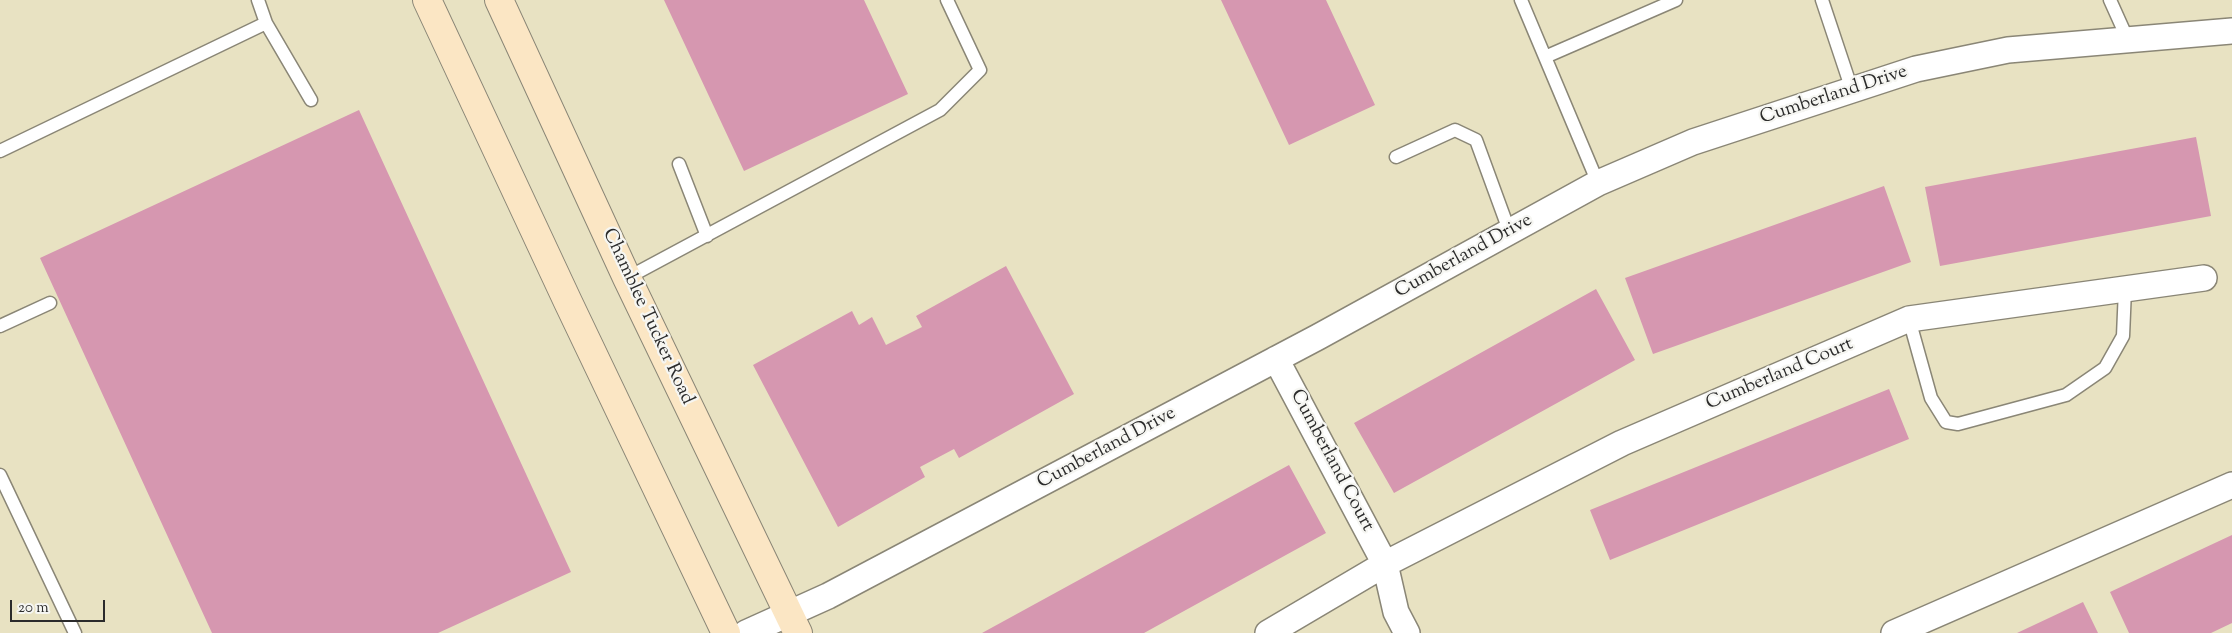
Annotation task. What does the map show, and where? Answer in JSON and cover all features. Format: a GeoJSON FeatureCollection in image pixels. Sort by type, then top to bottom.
{"type":"FeatureCollection","features":[{"type":"Feature","properties":{"kind":"main road"},"geometry":{"type":"LineString","coordinates":[[428,0],[568,302],[726,633]]}},
{"type":"Feature","properties":{"kind":"main road","name":"Chamblee Tucker Road"},"geometry":{"type":"LineString","coordinates":[[499,0],[628,278],[793,623]]}},
{"type":"Feature","properties":{"kind":"street","name":"Cumberland Drive"},"geometry":{"type":"LineString","coordinates":[[746,633],[793,623],[828,596],[1276,359],[1510,233],[1598,183],[1693,142],[1916,70],[2008,50],[2232,31]]}},
{"type":"Feature","properties":{"kind":"street","name":"Cumberland Court"},"geometry":{"type":"LineString","coordinates":[[1268,633],[1385,564],[1622,443],[1909,319],[2204,278]]}},
{"type":"Feature","properties":{"kind":"street","name":"Cumberland Court"},"geometry":{"type":"LineString","coordinates":[[1276,359],[1385,564],[1396,612],[1407,633]]}},
{"type":"Feature","properties":{"kind":"street"},"geometry":{"type":"LineString","coordinates":[[1894,633],[2232,485]]}},
{"type":"Feature","properties":{"kind":"lane"},"geometry":{"type":"LineString","coordinates":[[258,0],[266,23],[311,100]]}},
{"type":"Feature","properties":{"kind":"lane"},"geometry":{"type":"LineString","coordinates":[[628,278],[940,110],[980,70],[947,0]]}},
{"type":"Feature","properties":{"kind":"lane"},"geometry":{"type":"LineString","coordinates":[[1521,0],[1598,183]]}},
{"type":"Feature","properties":{"kind":"lane"},"geometry":{"type":"LineString","coordinates":[[1545,57],[1676,0]]}},
{"type":"Feature","properties":{"kind":"lane"},"geometry":{"type":"LineString","coordinates":[[1822,0],[1852,90]]}},
{"type":"Feature","properties":{"kind":"lane"},"geometry":{"type":"LineString","coordinates":[[2110,0],[2128,40]]}},
{"type":"Feature","properties":{"kind":"lane"},"geometry":{"type":"LineString","coordinates":[[0,151],[266,23]]}},
{"type":"Feature","properties":{"kind":"lane"},"geometry":{"type":"LineString","coordinates":[[1396,158],[1455,130],[1476,140],[1510,233]]}},
{"type":"Feature","properties":{"kind":"lane"},"geometry":{"type":"LineString","coordinates":[[679,164],[707,236]]}},
{"type":"Feature","properties":{"kind":"lane"},"geometry":{"type":"LineString","coordinates":[[1909,319],[1931,398],[1946,422],[1958,424],[2066,395],[2105,368],[2123,336],[2125,289]]}},
{"type":"Feature","properties":{"kind":"lane"},"geometry":{"type":"LineString","coordinates":[[0,326],[50,303]]}},
{"type":"Feature","properties":{"kind":"lane"},"geometry":{"type":"LineString","coordinates":[[0,475],[75,633]]}},
{"type":"Feature","properties":{"kind":"building"},"geometry":{"type":"Polygon","coordinates":[[[664,0],[864,0],[908,94],[744,171],[664,0]]]}},
{"type":"Feature","properties":{"kind":"building"},"geometry":{"type":"Polygon","coordinates":[[[1221,0],[1326,0],[1375,105],[1289,145],[1221,0]]]}},
{"type":"Feature","properties":{"kind":"building"},"geometry":{"type":"Polygon","coordinates":[[[359,110],[571,572],[438,633],[212,633],[40,258],[359,110]]]}},
{"type":"Feature","properties":{"kind":"building"},"geometry":{"type":"Polygon","coordinates":[[[2196,137],[2211,216],[1940,266],[1925,187],[2196,137]]]}},
{"type":"Feature","properties":{"kind":"building"},"geometry":{"type":"Polygon","coordinates":[[[1884,186],[1911,262],[1653,354],[1625,278],[1884,186]]]}},
{"type":"Feature","properties":{"kind":"building"},"geometry":{"type":"Polygon","coordinates":[[[1006,266],[1074,394],[959,458],[954,449],[920,467],[925,477],[838,527],[753,365],[852,311],[859,325],[872,317],[886,345],[922,327],[916,316],[1006,266]]]}},
{"type":"Feature","properties":{"kind":"building"},"geometry":{"type":"Polygon","coordinates":[[[1596,289],[1635,360],[1394,493],[1354,423],[1596,289]]]}},
{"type":"Feature","properties":{"kind":"building"},"geometry":{"type":"Polygon","coordinates":[[[1889,389],[1909,439],[1610,560],[1590,510],[1889,389]]]}},
{"type":"Feature","properties":{"kind":"building"},"geometry":{"type":"Polygon","coordinates":[[[1289,465],[1326,533],[1144,633],[982,633],[1289,465]]]}},
{"type":"Feature","properties":{"kind":"building"},"geometry":{"type":"Polygon","coordinates":[[[2232,535],[2232,623],[2211,633],[2129,633],[2110,592],[2232,535]]]}},
{"type":"Feature","properties":{"kind":"building"},"geometry":{"type":"Polygon","coordinates":[[[2083,602],[2098,633],[2017,633],[2083,602]]]}}]}
